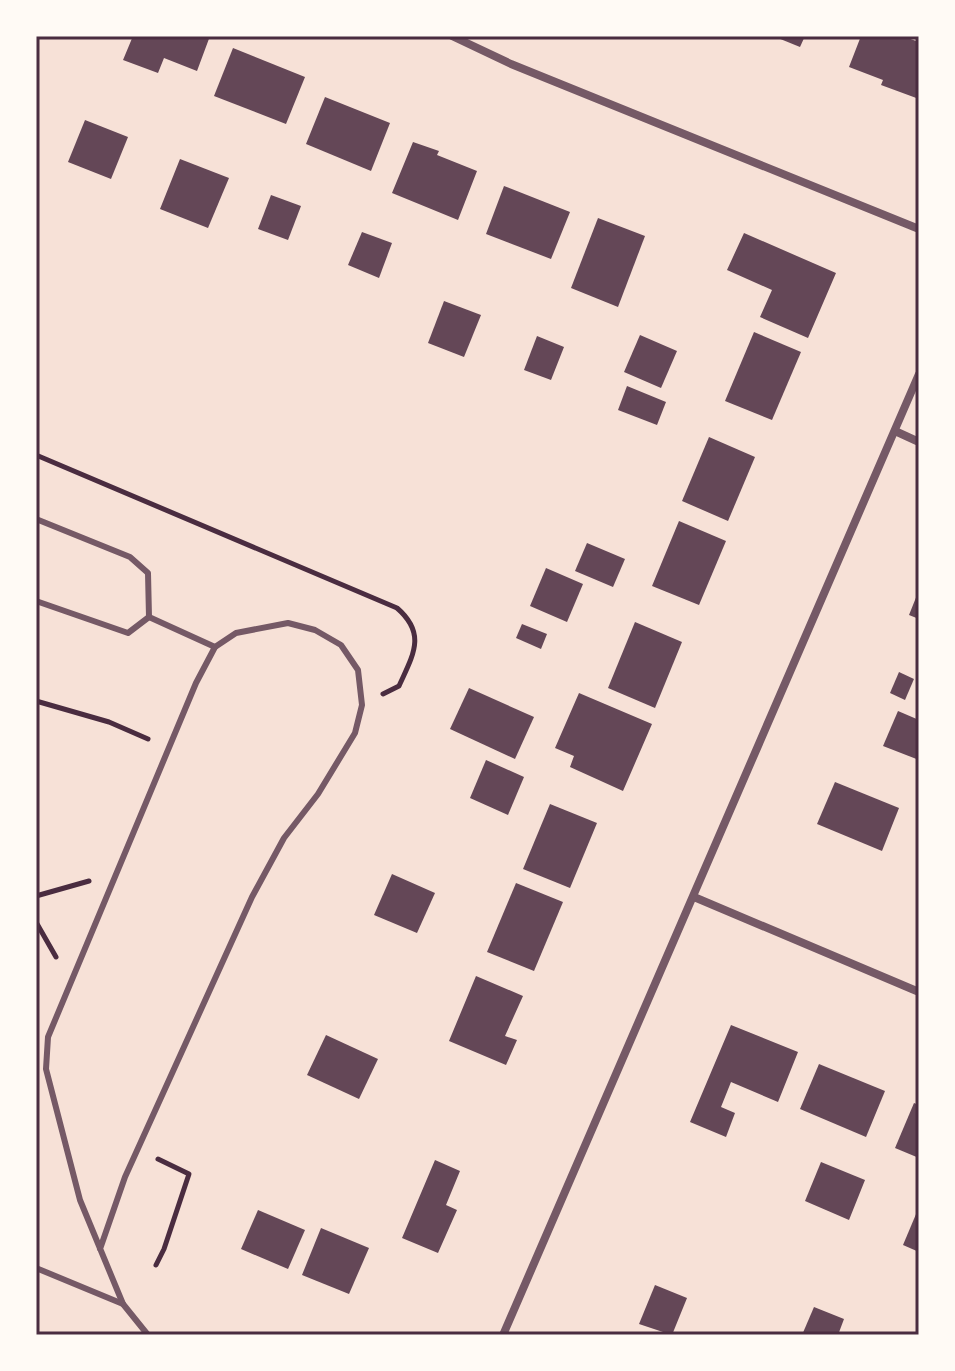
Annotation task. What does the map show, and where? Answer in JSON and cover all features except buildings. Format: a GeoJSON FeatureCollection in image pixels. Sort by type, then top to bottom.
{"type":"FeatureCollection","features":[{"type":"Feature","properties":{"kind":"street"},"geometry":{"type":"LineString","coordinates":[[452,36],[511,64],[919,229]]}},
{"type":"Feature","properties":{"kind":"street"},"geometry":{"type":"LineString","coordinates":[[503,1335],[919,374]]}},
{"type":"Feature","properties":{"kind":"street"},"geometry":{"type":"LineString","coordinates":[[895,431],[919,442]]}},
{"type":"Feature","properties":{"kind":"street"},"geometry":{"type":"LineString","coordinates":[[694,897],[919,992]]}},
{"type":"Feature","properties":{"kind":"lane"},"geometry":{"type":"LineString","coordinates":[[36,519],[130,557],[148,573],[149,617]]}},
{"type":"Feature","properties":{"kind":"lane"},"geometry":{"type":"LineString","coordinates":[[36,601],[128,633],[149,617]]}},
{"type":"Feature","properties":{"kind":"lane"},"geometry":{"type":"LineString","coordinates":[[149,617],[215,647]]}},
{"type":"Feature","properties":{"kind":"lane"},"geometry":{"type":"LineString","coordinates":[[100,1249],[125,1177],[252,897],[284,838],[318,794],[355,733],[362,705],[358,670],[341,645],[315,630],[288,623],[259,627],[236,633],[215,647],[196,683],[48,1037],[46,1069],[80,1200],[100,1249],[123,1304],[148,1335]]}},
{"type":"Feature","properties":{"kind":"lane"},"geometry":{"type":"LineString","coordinates":[[36,1268],[123,1304]]}},
{"type":"Feature","properties":{"kind":"path"},"geometry":{"type":"LineString","coordinates":[[36,455],[397,608],[408,617],[414,629],[416,647],[399,686]]}},
{"type":"Feature","properties":{"kind":"path"},"geometry":{"type":"LineString","coordinates":[[36,701],[109,722],[151,740]]}},
{"type":"Feature","properties":{"kind":"path"},"geometry":{"type":"LineString","coordinates":[[36,896],[94,879],[89,894]]}},
{"type":"Feature","properties":{"kind":"path"},"geometry":{"type":"LineString","coordinates":[[36,922],[61,965],[66,950]]}},
{"type":"Feature","properties":{"kind":"path"},"geometry":{"type":"LineString","coordinates":[[138,1149],[189,1174],[156,1265]]}}]}
